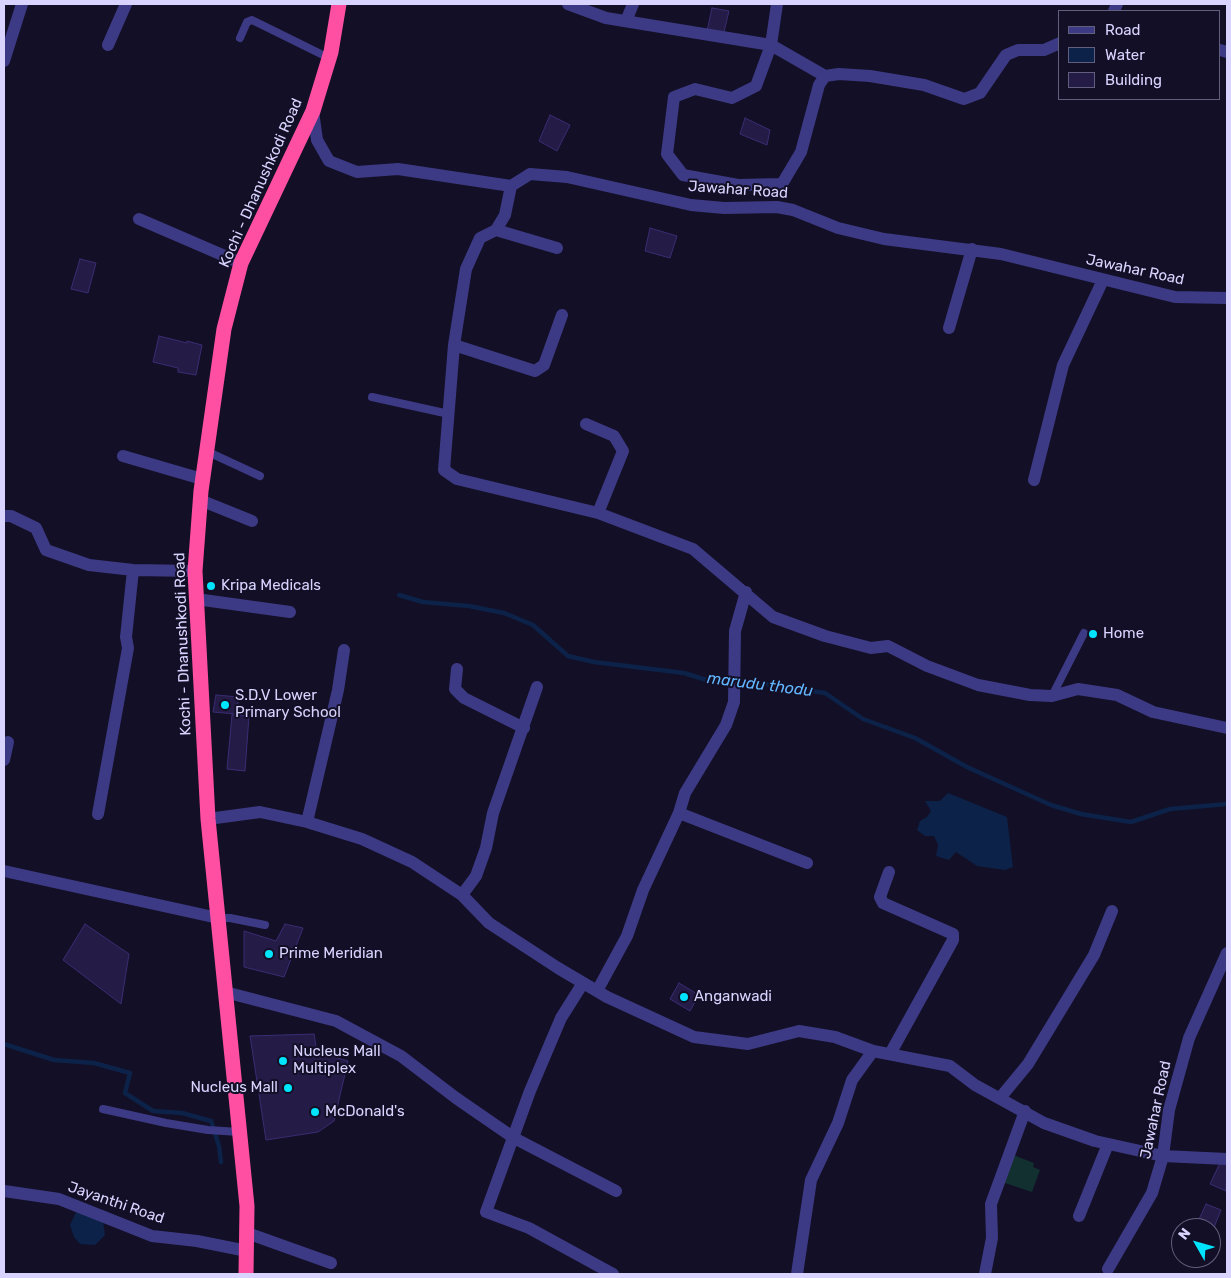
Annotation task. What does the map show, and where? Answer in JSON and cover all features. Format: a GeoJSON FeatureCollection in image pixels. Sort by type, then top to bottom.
{"type":"FeatureCollection","features":[{"type":"Feature","properties":{"kind":"highway","name":"Kochi - Dhanushkodi Road"},"geometry":{"type":"LineString","coordinates":[[246,1274],[247,1233],[232,1132],[225,992],[208,819],[195,571],[200,500],[224,330],[241,263],[313,111],[329,58],[339,4]]}},
{"type":"Feature","properties":{"kind":"street"},"geometry":{"type":"LineString","coordinates":[[4,61],[12,42],[22,4]]}},
{"type":"Feature","properties":{"kind":"street"},"geometry":{"type":"LineString","coordinates":[[108,45],[126,4]]}},
{"type":"Feature","properties":{"kind":"street"},"geometry":{"type":"LineString","coordinates":[[568,4],[606,18],[771,45],[825,76],[839,74],[924,85],[964,98],[980,93],[1006,55],[1018,50],[1044,50],[1058,44]]}},
{"type":"Feature","properties":{"kind":"street"},"geometry":{"type":"LineString","coordinates":[[626,21],[633,4]]}},
{"type":"Feature","properties":{"kind":"street"},"geometry":{"type":"LineString","coordinates":[[777,4],[771,45],[756,86],[732,98],[696,89],[674,97],[667,154],[683,175],[738,184],[782,184],[801,152],[816,94],[825,76]]}},
{"type":"Feature","properties":{"kind":"street"},"geometry":{"type":"LineString","coordinates":[[313,111],[317,140],[329,161],[357,172],[398,169],[511,186],[505,215],[496,230],[480,238],[466,269],[454,345],[444,470],[457,479],[598,513],[693,550],[746,592],[773,617],[825,636],[871,648],[888,646],[927,666],[978,685],[1030,695],[1052,696],[1078,689],[1117,695],[1153,712],[1227,728]]}},
{"type":"Feature","properties":{"kind":"street","name":"Jawahar Road"},"geometry":{"type":"LineString","coordinates":[[511,186],[530,174],[567,177],[691,205],[724,208],[777,207],[793,210],[838,228],[884,239],[972,249],[1175,297],[1227,298]]}},
{"type":"Feature","properties":{"kind":"street"},"geometry":{"type":"LineString","coordinates":[[139,219],[241,263]]}},
{"type":"Feature","properties":{"kind":"street"},"geometry":{"type":"LineString","coordinates":[[496,230],[557,248]]}},
{"type":"Feature","properties":{"kind":"street"},"geometry":{"type":"LineString","coordinates":[[949,328],[972,249]]}},
{"type":"Feature","properties":{"kind":"street"},"geometry":{"type":"LineString","coordinates":[[1034,480],[1063,365],[1103,280]]}},
{"type":"Feature","properties":{"kind":"street"},"geometry":{"type":"LineString","coordinates":[[454,345],[535,371],[544,365],[562,315]]}},
{"type":"Feature","properties":{"kind":"street"},"geometry":{"type":"LineString","coordinates":[[586,424],[614,436],[623,451],[598,513]]}},
{"type":"Feature","properties":{"kind":"street"},"geometry":{"type":"LineString","coordinates":[[123,456],[202,479]]}},
{"type":"Feature","properties":{"kind":"street"},"geometry":{"type":"LineString","coordinates":[[200,500],[252,521]]}},
{"type":"Feature","properties":{"kind":"street"},"geometry":{"type":"LineString","coordinates":[[4,516],[11,516],[36,528],[46,550],[89,565],[133,570],[195,571]]}},
{"type":"Feature","properties":{"kind":"street"},"geometry":{"type":"LineString","coordinates":[[98,814],[128,648],[126,637],[133,570]]}},
{"type":"Feature","properties":{"kind":"street"},"geometry":{"type":"LineString","coordinates":[[597,991],[627,936],[643,890],[679,813],[685,793],[726,725],[734,702],[735,631],[746,592]]}},
{"type":"Feature","properties":{"kind":"street"},"geometry":{"type":"LineString","coordinates":[[196,599],[290,612]]}},
{"type":"Feature","properties":{"kind":"street"},"geometry":{"type":"LineString","coordinates":[[307,822],[338,690],[344,650]]}},
{"type":"Feature","properties":{"kind":"street"},"geometry":{"type":"LineString","coordinates":[[457,669],[455,690],[464,698],[524,728]]}},
{"type":"Feature","properties":{"kind":"street"},"geometry":{"type":"LineString","coordinates":[[462,895],[476,876],[486,848],[492,813],[524,728],[537,687]]}},
{"type":"Feature","properties":{"kind":"street"},"geometry":{"type":"LineString","coordinates":[[4,760],[8,742]]}},
{"type":"Feature","properties":{"kind":"street"},"geometry":{"type":"LineString","coordinates":[[208,819],[260,812],[307,822],[362,839],[412,862],[462,895],[489,923],[583,983],[694,1037],[748,1044],[799,1032],[835,1037],[873,1051],[950,1066],[975,1085],[1044,1123],[1108,1144],[1163,1156],[1227,1159]]}},
{"type":"Feature","properties":{"kind":"street"},"geometry":{"type":"LineString","coordinates":[[679,813],[807,863]]}},
{"type":"Feature","properties":{"kind":"street"},"geometry":{"type":"LineString","coordinates":[[4,872],[218,918]]}},
{"type":"Feature","properties":{"kind":"street"},"geometry":{"type":"LineString","coordinates":[[889,872],[880,897],[883,903],[953,934],[953,940],[890,1054]]}},
{"type":"Feature","properties":{"kind":"street"},"geometry":{"type":"LineString","coordinates":[[1000,1098],[1028,1064],[1094,955],[1112,911]]}},
{"type":"Feature","properties":{"kind":"street","name":"Jawahar Road"},"geometry":{"type":"LineString","coordinates":[[1108,1269],[1152,1193],[1163,1156],[1169,1110],[1189,1038],[1227,953]]}},
{"type":"Feature","properties":{"kind":"street"},"geometry":{"type":"LineString","coordinates":[[583,983],[561,1018],[530,1091],[486,1212],[538,1232],[613,1274]]}},
{"type":"Feature","properties":{"kind":"street"},"geometry":{"type":"LineString","coordinates":[[225,992],[336,1021],[401,1056],[456,1098],[514,1138],[616,1191]]}},
{"type":"Feature","properties":{"kind":"street"},"geometry":{"type":"LineString","coordinates":[[798,1274],[811,1180],[838,1124],[852,1080],[873,1051]]}},
{"type":"Feature","properties":{"kind":"street"},"geometry":{"type":"LineString","coordinates":[[985,1274],[992,1238],[991,1204],[1025,1111]]}},
{"type":"Feature","properties":{"kind":"street"},"geometry":{"type":"LineString","coordinates":[[1079,1216],[1108,1144]]}},
{"type":"Feature","properties":{"kind":"street","name":"Jayanthi Road"},"geometry":{"type":"LineString","coordinates":[[4,1191],[59,1200],[152,1236],[197,1241],[247,1251]]}},
{"type":"Feature","properties":{"kind":"street"},"geometry":{"type":"LineString","coordinates":[[247,1233],[331,1263]]}},
{"type":"Feature","properties":{"kind":"lane"},"geometry":{"type":"LineString","coordinates":[[240,38],[247,22],[252,20],[329,58]]}},
{"type":"Feature","properties":{"kind":"lane"},"geometry":{"type":"LineString","coordinates":[[372,397],[449,414]]}},
{"type":"Feature","properties":{"kind":"lane"},"geometry":{"type":"LineString","coordinates":[[206,451],[260,476]]}},
{"type":"Feature","properties":{"kind":"lane"},"geometry":{"type":"LineString","coordinates":[[1052,696],[1084,633]]}},
{"type":"Feature","properties":{"kind":"lane"},"geometry":{"type":"LineString","coordinates":[[218,918],[230,918],[265,925]]}},
{"type":"Feature","properties":{"kind":"lane"},"geometry":{"type":"LineString","coordinates":[[103,1109],[208,1130],[232,1132]]}},
{"type":"Feature","properties":{"kind":"green space"},"geometry":{"type":"Polygon","coordinates":[[[1011,1154],[1034,1163],[1033,1167],[1040,1170],[1032,1192],[1002,1182],[1011,1154]]]}},
{"type":"Feature","properties":{"kind":"water"},"geometry":{"type":"Polygon","coordinates":[[[948,793],[1007,817],[1013,867],[1005,870],[977,866],[956,852],[949,860],[936,856],[938,845],[934,836],[925,836],[917,830],[920,821],[927,817],[931,811],[925,801],[940,801],[948,793]]]}},
{"type":"Feature","properties":{"kind":"water"},"geometry":{"type":"Polygon","coordinates":[[[79,1206],[103,1221],[105,1235],[95,1245],[80,1244],[74,1237],[70,1225],[79,1206]]]}},
{"type":"Feature","properties":{"kind":"building"},"geometry":{"type":"Polygon","coordinates":[[[712,8],[729,11],[723,36],[707,31],[712,8]]]}},
{"type":"Feature","properties":{"kind":"building"},"geometry":{"type":"Polygon","coordinates":[[[550,115],[570,125],[557,151],[539,141],[550,115]]]}},
{"type":"Feature","properties":{"kind":"building"},"geometry":{"type":"Polygon","coordinates":[[[745,118],[770,130],[767,145],[740,134],[745,118]]]}},
{"type":"Feature","properties":{"kind":"building"},"geometry":{"type":"Polygon","coordinates":[[[650,228],[677,236],[670,258],[645,251],[650,228]]]}},
{"type":"Feature","properties":{"kind":"building"},"geometry":{"type":"Polygon","coordinates":[[[80,259],[96,263],[88,293],[71,289],[80,259]]]}},
{"type":"Feature","properties":{"kind":"building"},"geometry":{"type":"Polygon","coordinates":[[[159,336],[202,345],[196,375],[178,372],[178,368],[153,362],[159,336]]]}},
{"type":"Feature","properties":{"kind":"building","name":"S.D.V Lower Primary School"},"geometry":{"type":"Polygon","coordinates":[[[216,695],[239,697],[236,714],[213,712],[216,695]]]}},
{"type":"Feature","properties":{"kind":"building","name":"S.D.V Lower Primary School"},"geometry":{"type":"Polygon","coordinates":[[[232,715],[249,716],[245,771],[227,769],[232,715]]]}},
{"type":"Feature","properties":{"kind":"building"},"geometry":{"type":"Polygon","coordinates":[[[85,924],[129,954],[121,1004],[63,960],[85,924]]]}},
{"type":"Feature","properties":{"kind":"building","name":"Prime Meridian"},"geometry":{"type":"Polygon","coordinates":[[[285,924],[303,928],[284,977],[244,967],[244,931],[276,941],[285,924]]]}},
{"type":"Feature","properties":{"kind":"building","name":"Anganwadi"},"geometry":{"type":"Polygon","coordinates":[[[679,983],[699,995],[690,1011],[670,999],[679,983]]]}},
{"type":"Feature","properties":{"kind":"building"},"geometry":{"type":"Polygon","coordinates":[[[314,1034],[317,1052],[348,1061],[334,1121],[318,1132],[266,1140],[250,1036],[314,1034]]]}},
{"type":"Feature","properties":{"kind":"building"},"geometry":{"type":"Polygon","coordinates":[[[1221,1161],[1227,1164],[1226,1191],[1210,1184],[1221,1161]]]}},
{"type":"Feature","properties":{"kind":"building"},"geometry":{"type":"Polygon","coordinates":[[[1206,1204],[1221,1210],[1218,1218],[1200,1218],[1206,1204]]]}},
{"type":"Feature","properties":{"kind":"waterway","name":"marudu thodu"},"geometry":{"type":"LineString","coordinates":[[399,595],[423,602],[469,606],[504,613],[533,625],[568,656],[594,662],[684,673],[716,683],[759,683],[825,693],[863,719],[915,738],[967,767],[1051,805],[1081,814],[1131,822],[1170,809],[1227,804]]}},
{"type":"Feature","properties":{"kind":"waterway"},"geometry":{"type":"LineString","coordinates":[[4,1044],[54,1060],[94,1063],[130,1073],[125,1093],[153,1111],[182,1113],[211,1121],[219,1146],[221,1162]]}},
{"type":"Feature","properties":{"kind":"place","name":"Kripa Medicals"},"geometry":{"type":"Point","coordinates":[211,586]}},
{"type":"Feature","properties":{"kind":"place","name":"Home"},"geometry":{"type":"Point","coordinates":[1093,634]}},
{"type":"Feature","properties":{"kind":"place","name":"S.D.V Lower Primary School"},"geometry":{"type":"Point","coordinates":[225,705]}},
{"type":"Feature","properties":{"kind":"place","name":"Prime Meridian"},"geometry":{"type":"Point","coordinates":[269,954]}},
{"type":"Feature","properties":{"kind":"place","name":"Anganwadi"},"geometry":{"type":"Point","coordinates":[684,997]}},
{"type":"Feature","properties":{"kind":"place","name":"Nucleus Mall Multiplex"},"geometry":{"type":"Point","coordinates":[283,1061]}},
{"type":"Feature","properties":{"kind":"place","name":"Nucleus Mall"},"geometry":{"type":"Point","coordinates":[288,1088]}},
{"type":"Feature","properties":{"kind":"place","name":"McDonald's"},"geometry":{"type":"Point","coordinates":[315,1112]}}]}
